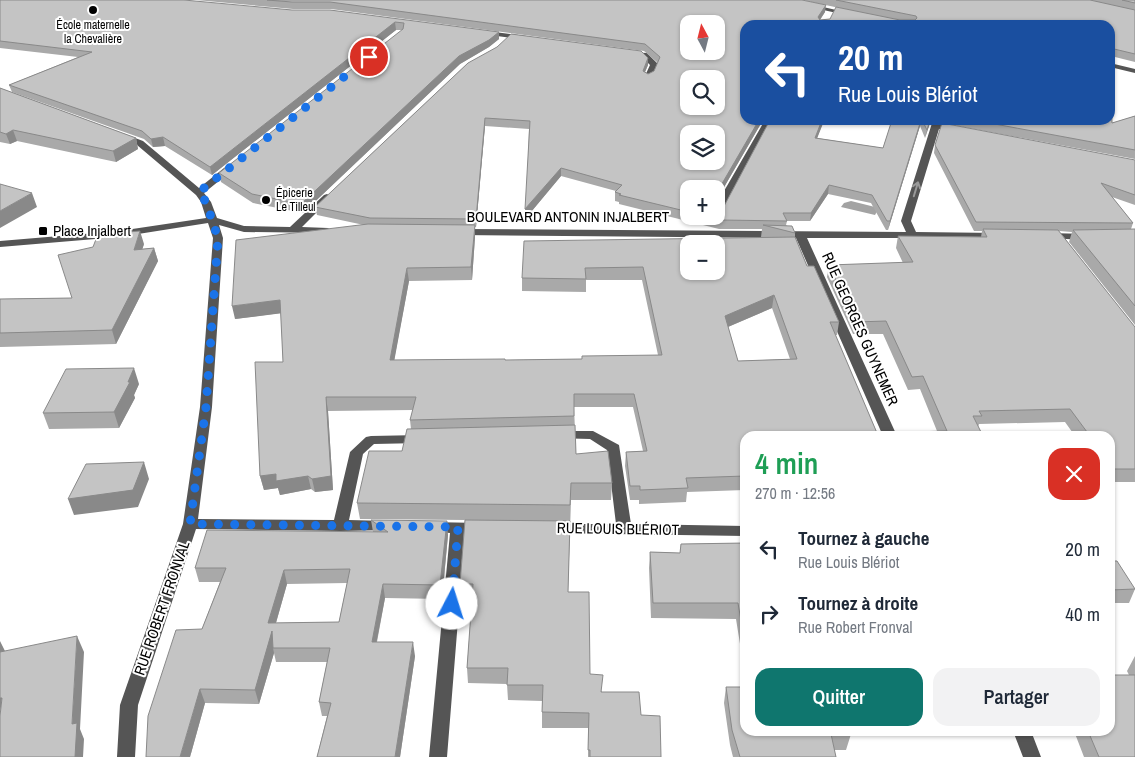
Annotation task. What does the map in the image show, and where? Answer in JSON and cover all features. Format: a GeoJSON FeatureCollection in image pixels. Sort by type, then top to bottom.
{"type":"FeatureCollection","features":[{"type":"Feature","properties":{"kind":"street"},"geometry":{"type":"LineString","coordinates":[[782,0],[861,16]]}},
{"type":"Feature","properties":{"kind":"street"},"geometry":{"type":"LineString","coordinates":[[828,18],[832,10]]}},
{"type":"Feature","properties":{"kind":"street"},"geometry":{"type":"LineString","coordinates":[[473,31],[539,40]]}},
{"type":"Feature","properties":{"kind":"street"},"geometry":{"type":"LineString","coordinates":[[499,46],[511,36]]}},
{"type":"Feature","properties":{"kind":"street"},"geometry":{"type":"LineString","coordinates":[[625,53],[644,55],[654,66],[648,78]]}},
{"type":"Feature","properties":{"kind":"street"},"geometry":{"type":"LineString","coordinates":[[1115,66],[1135,71]]}},
{"type":"Feature","properties":{"kind":"street"},"geometry":{"type":"LineString","coordinates":[[725,199],[767,125]]}},
{"type":"Feature","properties":{"kind":"street"},"geometry":{"type":"LineString","coordinates":[[912,235],[906,221],[936,125]]}},
{"type":"Feature","properties":{"kind":"street"},"geometry":{"type":"LineString","coordinates":[[944,125],[964,131]]}},
{"type":"Feature","properties":{"kind":"street"},"geometry":{"type":"LineString","coordinates":[[114,134],[140,143],[199,192],[237,162]]}},
{"type":"Feature","properties":{"kind":"street"},"geometry":{"type":"LineString","coordinates":[[292,231],[335,190]]}},
{"type":"Feature","properties":{"kind":"street","name":"RUE ROBERT FRONVAL"},"geometry":{"type":"LineString","coordinates":[[126,757],[129,705],[190,524],[206,407],[218,238],[206,202],[199,192]]}},
{"type":"Feature","properties":{"kind":"street"},"geometry":{"type":"LineString","coordinates":[[0,244],[118,234],[211,220],[244,229],[342,231]]}},
{"type":"Feature","properties":{"kind":"street"},"geometry":{"type":"LineString","coordinates":[[710,225],[713,233]]}},
{"type":"Feature","properties":{"kind":"street","name":"BOULEVARD ANTONIN INJALBERT"},"geometry":{"type":"LineString","coordinates":[[449,232],[1010,236]]}},
{"type":"Feature","properties":{"kind":"street","name":"RUE GEORGES GUYNEMER"},"geometry":{"type":"LineString","coordinates":[[800,234],[888,431]]}},
{"type":"Feature","properties":{"kind":"street"},"geometry":{"type":"LineString","coordinates":[[1039,236],[1097,237]]}},
{"type":"Feature","properties":{"kind":"street"},"geometry":{"type":"LineString","coordinates":[[1058,236],[1070,252]]}},
{"type":"Feature","properties":{"kind":"street"},"geometry":{"type":"LineString","coordinates":[[545,436],[593,435],[614,448],[624,530]]}},
{"type":"Feature","properties":{"kind":"street"},"geometry":{"type":"LineString","coordinates":[[340,526],[357,452],[371,440],[438,438]]}},
{"type":"Feature","properties":{"kind":"street"},"geometry":{"type":"LineString","coordinates":[[190,524],[399,527]]}},
{"type":"Feature","properties":{"kind":"street"},"geometry":{"type":"LineString","coordinates":[[419,527],[497,528]]}},
{"type":"Feature","properties":{"kind":"street"},"geometry":{"type":"LineString","coordinates":[[438,757],[458,527]]}},
{"type":"Feature","properties":{"kind":"street","name":"RUE LOUIS BLÉRIOT"},"geometry":{"type":"LineString","coordinates":[[536,528],[740,531]]}},
{"type":"Feature","properties":{"kind":"street"},"geometry":{"type":"LineString","coordinates":[[1024,736],[1032,757]]}},
{"type":"Feature","properties":{"kind":"shaded area"},"geometry":{"type":"Polygon","coordinates":[[[851,201],[879,208],[875,215],[841,207],[844,203],[851,201]]]}},
{"type":"Feature","properties":{"kind":"building"},"geometry":{"type":"Polygon","coordinates":[[[0,0],[184,0],[292,10],[330,10],[499,32],[489,40],[459,56],[301,204],[252,194],[219,173],[403,29],[404,23],[395,22],[210,167],[163,137],[151,139],[142,131],[9,85],[92,52],[0,41],[0,0]]]}},
{"type":"Feature","properties":{"kind":"building"},"geometry":{"type":"Polygon","coordinates":[[[267,0],[802,0],[826,5],[818,17],[820,20],[740,20],[740,125],[756,125],[724,180],[680,180],[680,210],[619,195],[621,194],[615,192],[622,185],[561,168],[525,209],[530,121],[485,118],[476,219],[370,218],[315,207],[468,63],[497,47],[511,34],[641,51],[648,58],[643,71],[648,74],[654,71],[660,57],[645,44],[330,2],[267,0]]]}},
{"type":"Feature","properties":{"kind":"building"},"geometry":{"type":"Polygon","coordinates":[[[836,0],[1090,0],[1135,10],[1135,54],[1115,49],[1115,20],[915,20],[916,16],[836,0]]]}},
{"type":"Feature","properties":{"kind":"building"},"geometry":{"type":"Polygon","coordinates":[[[1122,0],[1135,0],[1135,3],[1122,0]]]}},
{"type":"Feature","properties":{"kind":"building"},"geometry":{"type":"Polygon","coordinates":[[[836,7],[900,20],[820,20],[830,19],[836,7]]]}},
{"type":"Feature","properties":{"kind":"building"},"geometry":{"type":"Polygon","coordinates":[[[0,88],[136,138],[113,151],[13,130],[6,134],[0,132],[0,88]]]}},
{"type":"Feature","properties":{"kind":"building"},"geometry":{"type":"Polygon","coordinates":[[[1135,116],[1135,150],[1000,125],[1115,125],[1115,122],[1135,116]]]}},
{"type":"Feature","properties":{"kind":"building"},"geometry":{"type":"Polygon","coordinates":[[[767,125],[820,125],[815,138],[883,148],[890,125],[919,125],[890,221],[887,221],[872,195],[829,185],[811,213],[783,213],[787,221],[725,220],[725,204],[767,125]]]}},
{"type":"Feature","properties":{"kind":"building"},"geometry":{"type":"Polygon","coordinates":[[[941,125],[952,125],[1135,160],[1135,195],[1101,183],[1133,223],[976,222],[935,145],[941,125]]]}},
{"type":"Feature","properties":{"kind":"building"},"geometry":{"type":"Polygon","coordinates":[[[0,184],[32,193],[0,211],[0,184]]]}},
{"type":"Feature","properties":{"kind":"building"},"geometry":{"type":"Polygon","coordinates":[[[368,224],[475,225],[471,267],[407,268],[390,360],[582,359],[582,356],[662,355],[643,267],[585,268],[586,279],[522,278],[524,241],[680,239],[680,280],[725,280],[725,238],[795,237],[807,266],[814,266],[839,322],[830,322],[876,431],[740,431],[740,476],[686,478],[688,488],[640,490],[640,486],[630,486],[626,452],[647,451],[634,394],[574,394],[574,416],[410,420],[416,397],[326,397],[331,476],[312,479],[308,476],[276,481],[276,474],[260,476],[255,362],[283,362],[280,300],[232,306],[236,240],[368,224]],[[774,295],[725,316],[738,361],[797,359],[774,295]]]}},
{"type":"Feature","properties":{"kind":"building"},"geometry":{"type":"Polygon","coordinates":[[[763,225],[792,226],[795,233],[763,225]]]}},
{"type":"Feature","properties":{"kind":"building"},"geometry":{"type":"Polygon","coordinates":[[[983,229],[1058,230],[1135,327],[1135,469],[1115,469],[1115,431],[1086,431],[1070,409],[979,411],[982,416],[973,416],[980,431],[947,431],[923,376],[912,377],[886,321],[855,322],[829,265],[913,262],[898,236],[987,237],[983,229]]]}},
{"type":"Feature","properties":{"kind":"building"},"geometry":{"type":"Polygon","coordinates":[[[1135,229],[1135,306],[1073,230],[1135,229]]]}},
{"type":"Feature","properties":{"kind":"building"},"geometry":{"type":"Polygon","coordinates":[[[140,231],[134,250],[154,248],[112,330],[0,333],[0,299],[72,298],[58,255],[93,247],[98,234],[140,231]]]}},
{"type":"Feature","properties":{"kind":"building"},"geometry":{"type":"Polygon","coordinates":[[[134,368],[128,382],[130,382],[114,412],[43,413],[66,369],[134,368]]]}},
{"type":"Feature","properties":{"kind":"building"},"geometry":{"type":"Polygon","coordinates":[[[575,425],[576,454],[608,451],[612,483],[571,483],[570,505],[357,503],[369,451],[402,451],[407,429],[575,425]]]}},
{"type":"Feature","properties":{"kind":"building"},"geometry":{"type":"Polygon","coordinates":[[[144,462],[133,490],[68,499],[86,464],[144,462]]]}},
{"type":"Feature","properties":{"kind":"building"},"geometry":{"type":"Polygon","coordinates":[[[371,520],[447,521],[440,585],[383,584],[372,642],[413,642],[395,757],[317,757],[331,703],[319,702],[330,648],[273,648],[272,631],[255,690],[200,689],[180,757],[146,757],[148,716],[176,630],[202,629],[226,568],[195,568],[207,530],[388,532],[371,520]],[[350,569],[284,570],[268,623],[339,622],[350,569]]]}},
{"type":"Feature","properties":{"kind":"building"},"geometry":{"type":"Polygon","coordinates":[[[465,520],[570,521],[568,592],[589,592],[590,674],[603,675],[601,692],[639,692],[641,715],[660,716],[661,757],[590,757],[590,750],[588,750],[589,713],[542,712],[543,685],[507,685],[508,668],[467,668],[473,584],[460,584],[465,520]]]}},
{"type":"Feature","properties":{"kind":"building"},"geometry":{"type":"Polygon","coordinates":[[[740,543],[740,615],[738,603],[653,603],[650,552],[680,553],[681,544],[740,543]]]}},
{"type":"Feature","properties":{"kind":"building"},"geometry":{"type":"Polygon","coordinates":[[[1115,561],[1117,561],[1135,589],[1115,590],[1115,561]]]}},
{"type":"Feature","properties":{"kind":"building"},"geometry":{"type":"Polygon","coordinates":[[[77,636],[72,724],[77,723],[75,757],[0,757],[2,698],[0,698],[0,652],[77,636]]]}},
{"type":"Feature","properties":{"kind":"building"},"geometry":{"type":"Polygon","coordinates":[[[1115,675],[1135,675],[1135,757],[1099,757],[1090,736],[1115,736],[1115,675]]]}},
{"type":"Feature","properties":{"kind":"building"},"geometry":{"type":"Polygon","coordinates":[[[726,687],[740,687],[740,736],[831,736],[836,757],[740,757],[732,730],[726,687]]]}},
{"type":"Feature","properties":{"kind":"place","name":"École maternelle la Chevalière"},"geometry":{"type":"Point","coordinates":[93,10]}},
{"type":"Feature","properties":{"kind":"place","name":"Épicerie Le Tilleul"},"geometry":{"type":"Point","coordinates":[266,200]}},
{"type":"Feature","properties":{"kind":"place","name":"Place Injalbert"},"geometry":{"type":"Point","coordinates":[43,231]}},
{"type":"Feature","properties":{"kind":"route"},"geometry":{"type":"LineString","coordinates":[[369,57],[199,192],[206,202],[218,238],[206,407],[190,524],[458,527],[452,604]]}}]}
